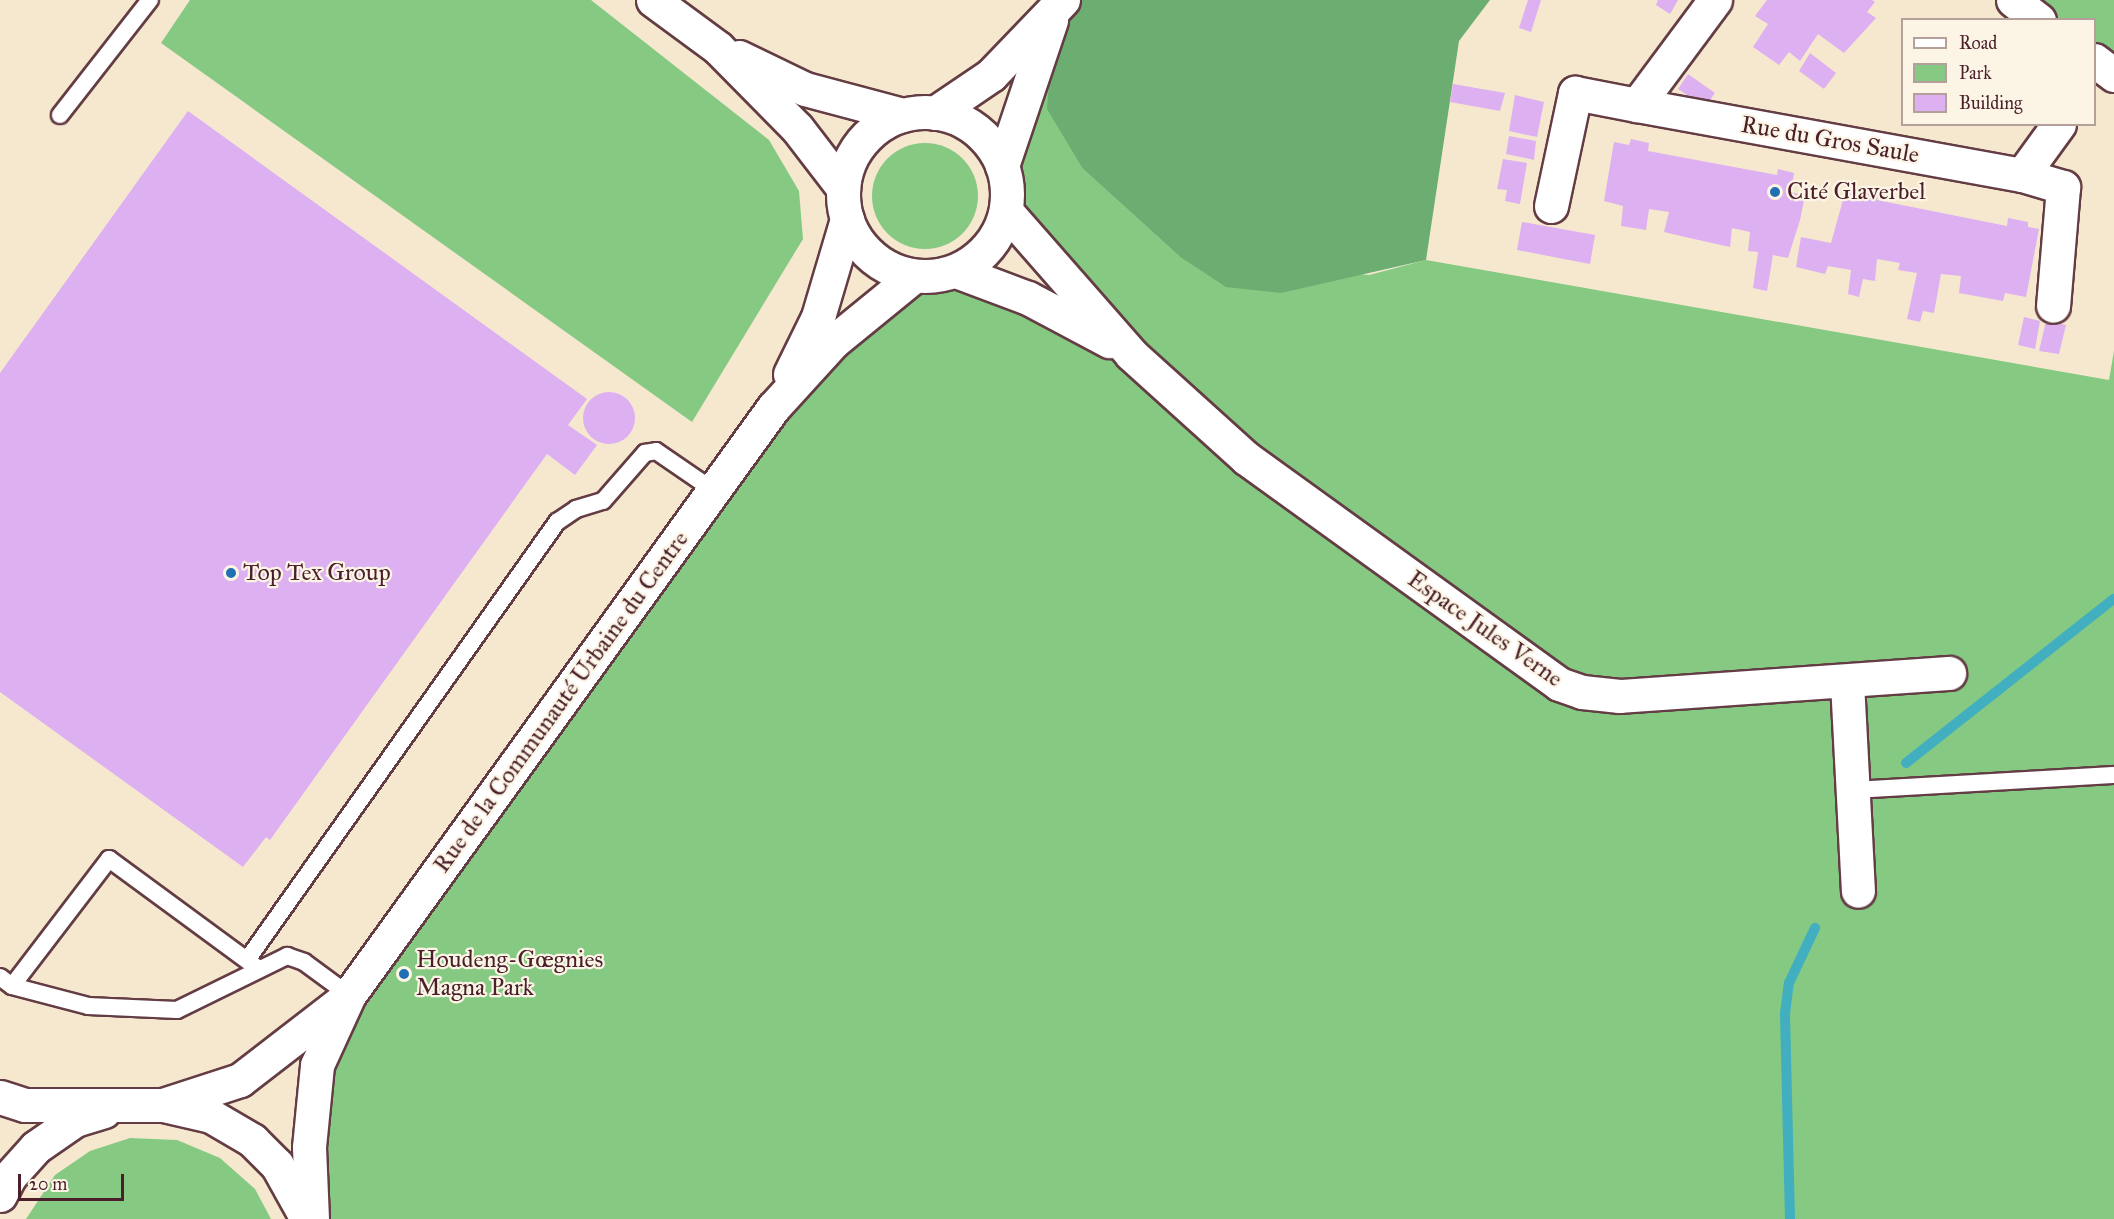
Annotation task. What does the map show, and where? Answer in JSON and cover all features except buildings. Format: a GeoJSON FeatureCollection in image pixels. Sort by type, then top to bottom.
{"type":"FeatureCollection","features":[{"type":"Feature","properties":{"kind":"street"},"geometry":{"type":"LineString","coordinates":[[653,0],[718,48],[798,128],[845,203],[856,240],[872,257],[892,270],[914,276],[956,271],[1029,298],[1131,354]]}},
{"type":"Feature","properties":{"kind":"street"},"geometry":{"type":"LineString","coordinates":[[1637,105],[1715,0]]}},
{"type":"Feature","properties":{"kind":"street"},"geometry":{"type":"LineString","coordinates":[[2013,0],[2036,18]]}},
{"type":"Feature","properties":{"kind":"street"},"geometry":{"type":"LineString","coordinates":[[935,113],[991,75],[1059,7]]}},
{"type":"Feature","properties":{"kind":"street"},"geometry":{"type":"LineString","coordinates":[[1002,166],[1059,7]]}},
{"type":"Feature","properties":{"kind":"street"},"geometry":{"type":"LineString","coordinates":[[718,48],[805,89],[903,115],[935,113],[969,125],[994,150],[1002,166],[1007,188],[1006,211],[989,247],[956,271]]}},
{"type":"Feature","properties":{"kind":"street","name":"Rue du Gros Saule"},"geometry":{"type":"LineString","coordinates":[[1551,206],[1575,93],[2022,175],[2063,187],[2053,306]]}},
{"type":"Feature","properties":{"kind":"street"},"geometry":{"type":"LineString","coordinates":[[772,408],[818,317],[845,203],[849,164],[861,142],[880,125],[903,115]]}},
{"type":"Feature","properties":{"kind":"street"},"geometry":{"type":"LineString","coordinates":[[2022,175],[2058,126]]}},
{"type":"Feature","properties":{"kind":"street"},"geometry":{"type":"LineString","coordinates":[[1006,211],[1131,354]]}},
{"type":"Feature","properties":{"kind":"street"},"geometry":{"type":"LineString","coordinates":[[772,408],[833,342],[914,276]]}},
{"type":"Feature","properties":{"kind":"street","name":"Espace Jules Verne"},"geometry":{"type":"LineString","coordinates":[[1131,354],[1246,458],[1559,684],[1582,692],[1620,696],[1847,682],[1949,673]]}},
{"type":"Feature","properties":{"kind":"street","name":"Rue de la Communauté Urbaine du Centre"},"geometry":{"type":"LineString","coordinates":[[312,1219],[309,1147],[317,1065],[349,995],[772,408]]}},
{"type":"Feature","properties":{"kind":"street"},"geometry":{"type":"LineString","coordinates":[[1847,682],[1858,891]]}},
{"type":"Feature","properties":{"kind":"street","name":"Rue de la Communauté Urbaine du Centre"},"geometry":{"type":"LineString","coordinates":[[163,1105],[240,1080],[349,995]]}},
{"type":"Feature","properties":{"kind":"street"},"geometry":{"type":"LineString","coordinates":[[0,1097],[25,1105],[163,1105],[211,1116],[252,1140],[277,1165],[307,1219]]}},
{"type":"Feature","properties":{"kind":"street"},"geometry":{"type":"LineString","coordinates":[[0,1195],[9,1178],[36,1146],[75,1120],[120,1106]]}},
{"type":"Feature","properties":{"kind":"lane"},"geometry":{"type":"LineString","coordinates":[[60,115],[150,0]]}},
{"type":"Feature","properties":{"kind":"lane"},"geometry":{"type":"LineString","coordinates":[[247,960],[557,522],[576,509],[603,501],[645,453],[656,451],[713,490]]}},
{"type":"Feature","properties":{"kind":"lane"},"geometry":{"type":"LineString","coordinates":[[1852,790],[2114,775]]}},
{"type":"Feature","properties":{"kind":"lane"},"geometry":{"type":"LineString","coordinates":[[261,970],[110,859],[6,981],[88,1006],[177,1010],[261,970],[287,956],[304,962],[349,995]]}},
{"type":"Feature","properties":{"kind":"green space"},"geometry":{"type":"Polygon","coordinates":[[[190,0],[591,0],[769,140],[799,191],[803,239],[692,422],[161,43],[190,0]]]}},
{"type":"Feature","properties":{"kind":"green space"},"geometry":{"type":"Polygon","coordinates":[[[1063,0],[1490,0],[1459,41],[1426,260],[1281,293],[1226,287],[1179,256],[1083,169],[1047,109],[1054,13],[1063,0]]]}},
{"type":"Feature","properties":{"kind":"green space"},"geometry":{"type":"Polygon","coordinates":[[[2013,0],[2114,0],[2114,75],[2096,61],[2096,18],[2038,18],[2013,0]]]}},
{"type":"Feature","properties":{"kind":"green space"},"geometry":{"type":"Polygon","coordinates":[[[1054,13],[1083,169],[1179,256],[1369,275],[1426,260],[2109,380],[2114,351],[2114,1219],[312,1219],[317,1065],[773,408],[914,276],[946,274],[1129,352],[1006,211],[1007,188],[1002,166],[1054,13]]]}},
{"type":"Feature","properties":{"kind":"green space"},"geometry":{"type":"Polygon","coordinates":[[[925,143],[945,147],[963,158],[974,176],[978,196],[974,216],[963,234],[945,245],[925,249],[905,245],[887,234],[876,216],[872,196],[876,176],[887,158],[905,147],[925,143]]]}},
{"type":"Feature","properties":{"kind":"green space"},"geometry":{"type":"Polygon","coordinates":[[[130,1138],[177,1140],[220,1158],[255,1189],[271,1219],[26,1219],[55,1175],[90,1151],[130,1138]]]}},
{"type":"Feature","properties":{"kind":"waterway"},"geometry":{"type":"LineString","coordinates":[[1906,763],[2114,599]]}},
{"type":"Feature","properties":{"kind":"waterway"},"geometry":{"type":"LineString","coordinates":[[1790,1219],[1785,1014],[1789,983],[1815,928]]}},
{"type":"Feature","properties":{"kind":"place","name":"Cité Glaverbel"},"geometry":{"type":"Point","coordinates":[1775,192]}},
{"type":"Feature","properties":{"kind":"place","name":"Top Tex Group"},"geometry":{"type":"Point","coordinates":[231,573]}},
{"type":"Feature","properties":{"kind":"place","name":"Houdeng-Gœgnies Magna Park"},"geometry":{"type":"Point","coordinates":[404,974]}}]}
